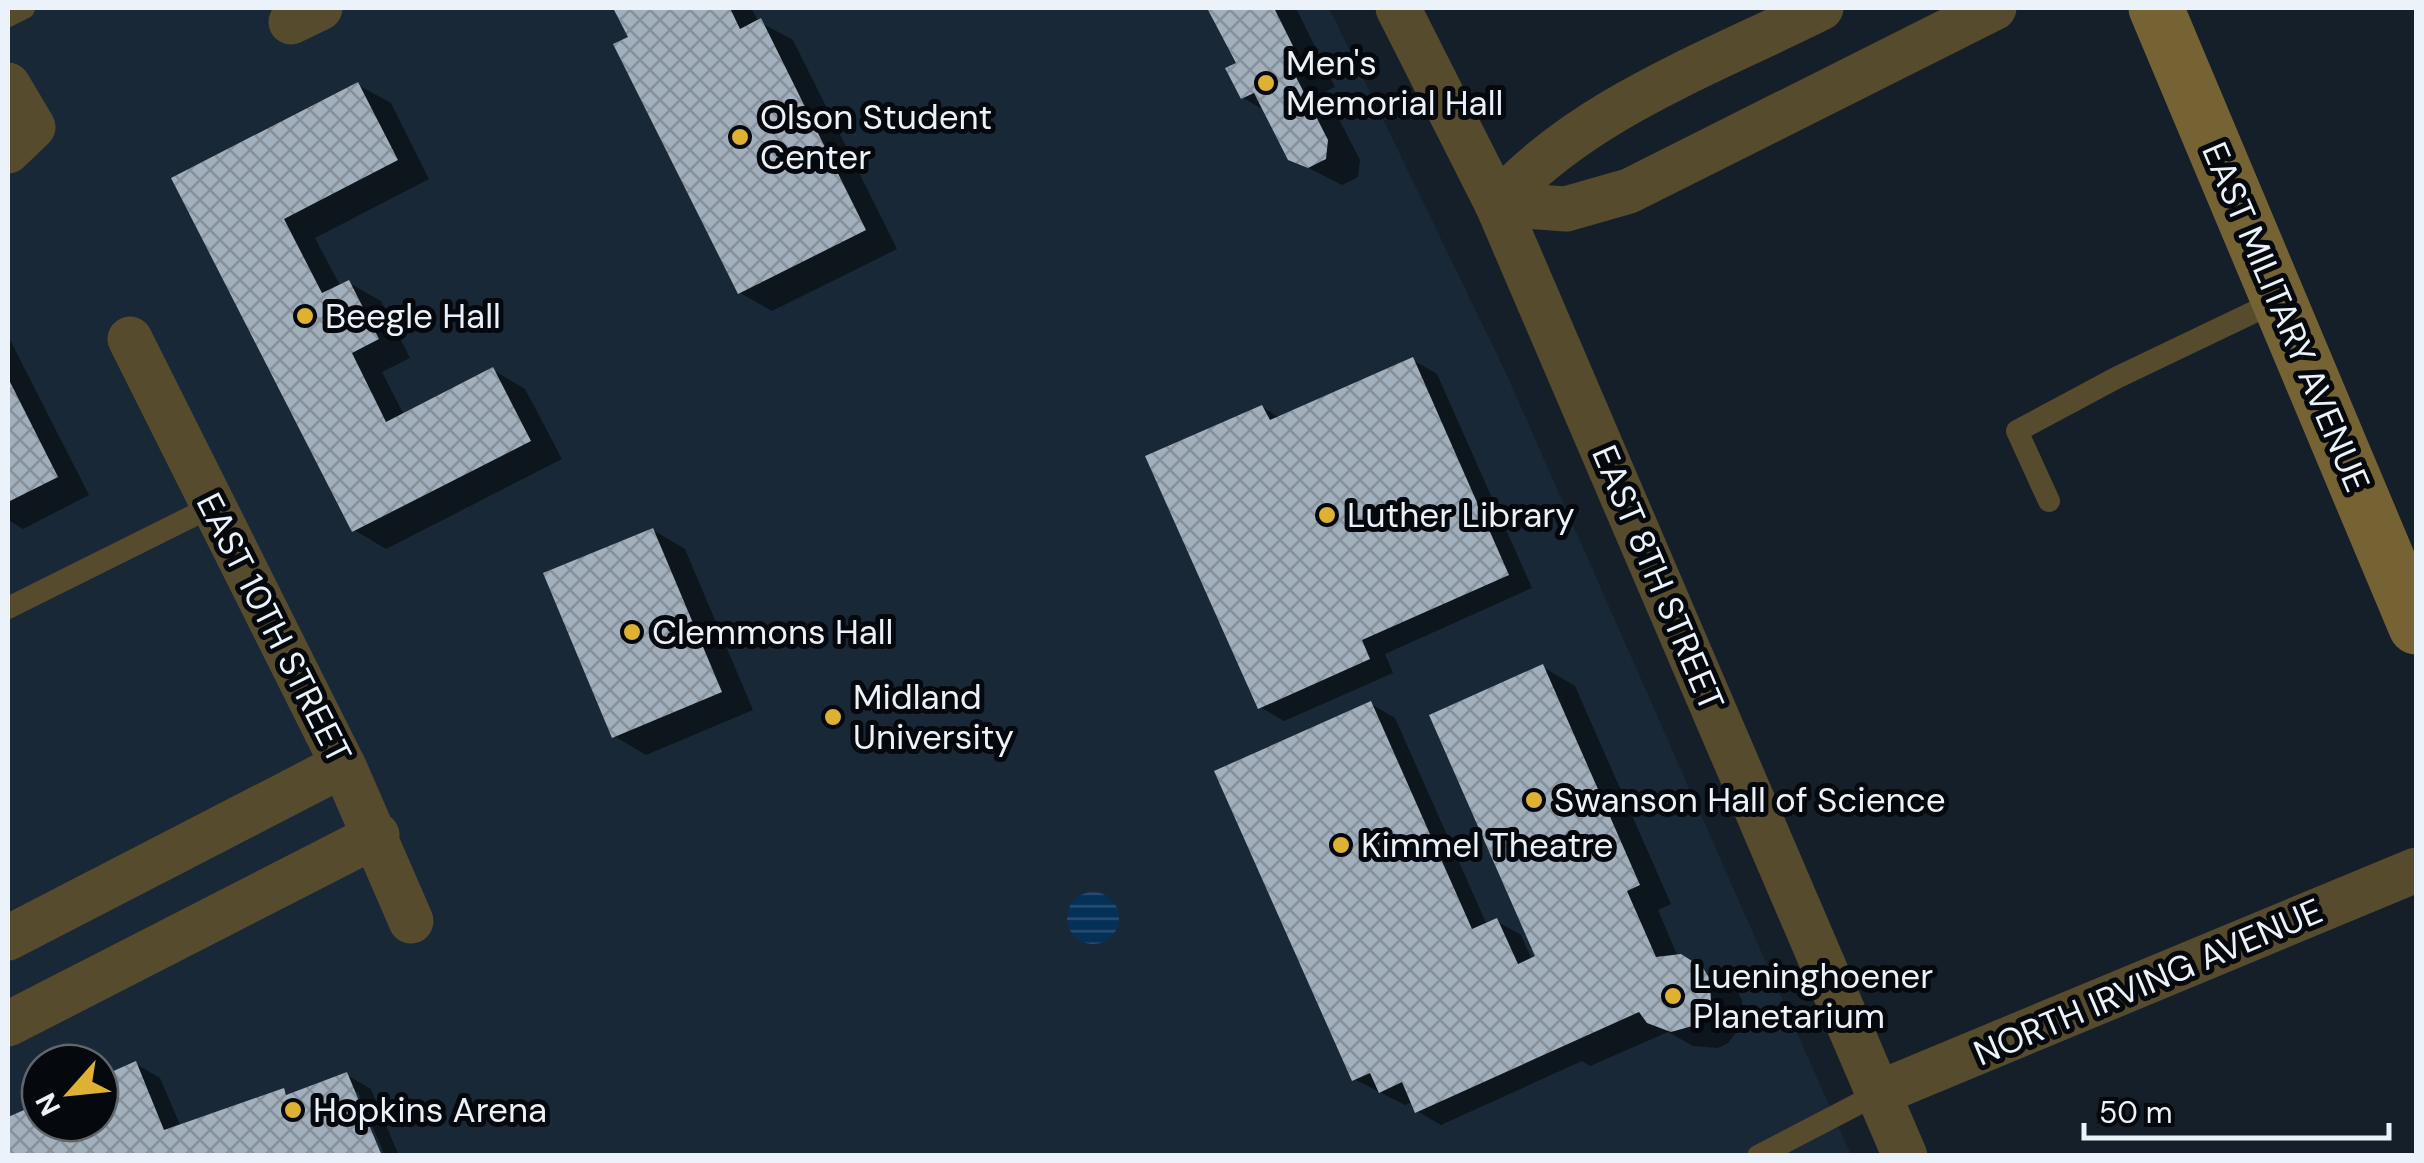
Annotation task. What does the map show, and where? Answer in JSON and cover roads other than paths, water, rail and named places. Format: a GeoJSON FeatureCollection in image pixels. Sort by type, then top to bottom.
{"type":"FeatureCollection","features":[{"type":"Feature","properties":{"kind":"main road","name":"EAST MILITARY AVENUE"},"geometry":{"type":"LineString","coordinates":[[2156,8],[2416,627]]}},
{"type":"Feature","properties":{"kind":"street","name":"EAST 8TH STREET"},"geometry":{"type":"LineString","coordinates":[[1398,8],[1498,204],[1905,1156]]}},
{"type":"Feature","properties":{"kind":"street"},"geometry":{"type":"LineString","coordinates":[[1498,204],[1548,152],[1586,126],[1821,8]]}},
{"type":"Feature","properties":{"kind":"street"},"geometry":{"type":"LineString","coordinates":[[1498,204],[1566,209],[1629,191],[1994,8]]}},
{"type":"Feature","properties":{"kind":"street"},"geometry":{"type":"LineString","coordinates":[[8,84],[20,139]]}},
{"type":"Feature","properties":{"kind":"street","name":"EAST 10TH STREET"},"geometry":{"type":"LineString","coordinates":[[130,339],[377,835],[411,921]]}},
{"type":"Feature","properties":{"kind":"street"},"geometry":{"type":"LineString","coordinates":[[8,938],[343,765]]}},
{"type":"Feature","properties":{"kind":"street"},"geometry":{"type":"LineString","coordinates":[[8,1024],[377,835]]}},
{"type":"Feature","properties":{"kind":"street","name":"NORTH IRVING AVENUE"},"geometry":{"type":"LineString","coordinates":[[1878,1093],[2416,870]]}},
{"type":"Feature","properties":{"kind":"lane"},"geometry":{"type":"LineString","coordinates":[[8,16],[24,8]]}},
{"type":"Feature","properties":{"kind":"lane"},"geometry":{"type":"LineString","coordinates":[[2049,502],[2017,431],[2116,378],[2279,300]]}},
{"type":"Feature","properties":{"kind":"lane"},"geometry":{"type":"LineString","coordinates":[[8,608],[213,506]]}},
{"type":"Feature","properties":{"kind":"lane"},"geometry":{"type":"LineString","coordinates":[[1766,1154],[1878,1093]]}},
{"type":"Feature","properties":{"kind":"water"},"geometry":{"type":"Polygon","coordinates":[[[1093,892],[1111,900],[1119,918],[1111,936],[1093,944],[1075,936],[1067,918],[1075,900],[1093,892]]]}},
{"type":"Feature","properties":{"kind":"place","name":"Men's Memorial Hall"},"geometry":{"type":"Point","coordinates":[1266,83]}},
{"type":"Feature","properties":{"kind":"place","name":"Olson Student Center"},"geometry":{"type":"Point","coordinates":[740,137]}},
{"type":"Feature","properties":{"kind":"place","name":"Beegle Hall"},"geometry":{"type":"Point","coordinates":[305,316]}},
{"type":"Feature","properties":{"kind":"place","name":"Luther Library"},"geometry":{"type":"Point","coordinates":[1327,515]}},
{"type":"Feature","properties":{"kind":"place","name":"Clemmons Hall"},"geometry":{"type":"Point","coordinates":[632,632]}},
{"type":"Feature","properties":{"kind":"place","name":"Midland University"},"geometry":{"type":"Point","coordinates":[833,717]}},
{"type":"Feature","properties":{"kind":"place","name":"Swanson Hall of Science"},"geometry":{"type":"Point","coordinates":[1534,800]}},
{"type":"Feature","properties":{"kind":"place","name":"Kimmel Theatre"},"geometry":{"type":"Point","coordinates":[1341,845]}},
{"type":"Feature","properties":{"kind":"place","name":"Lueninghoener Planetarium"},"geometry":{"type":"Point","coordinates":[1673,996]}},
{"type":"Feature","properties":{"kind":"place","name":"Hopkins Arena"},"geometry":{"type":"Point","coordinates":[293,1110]}}]}
